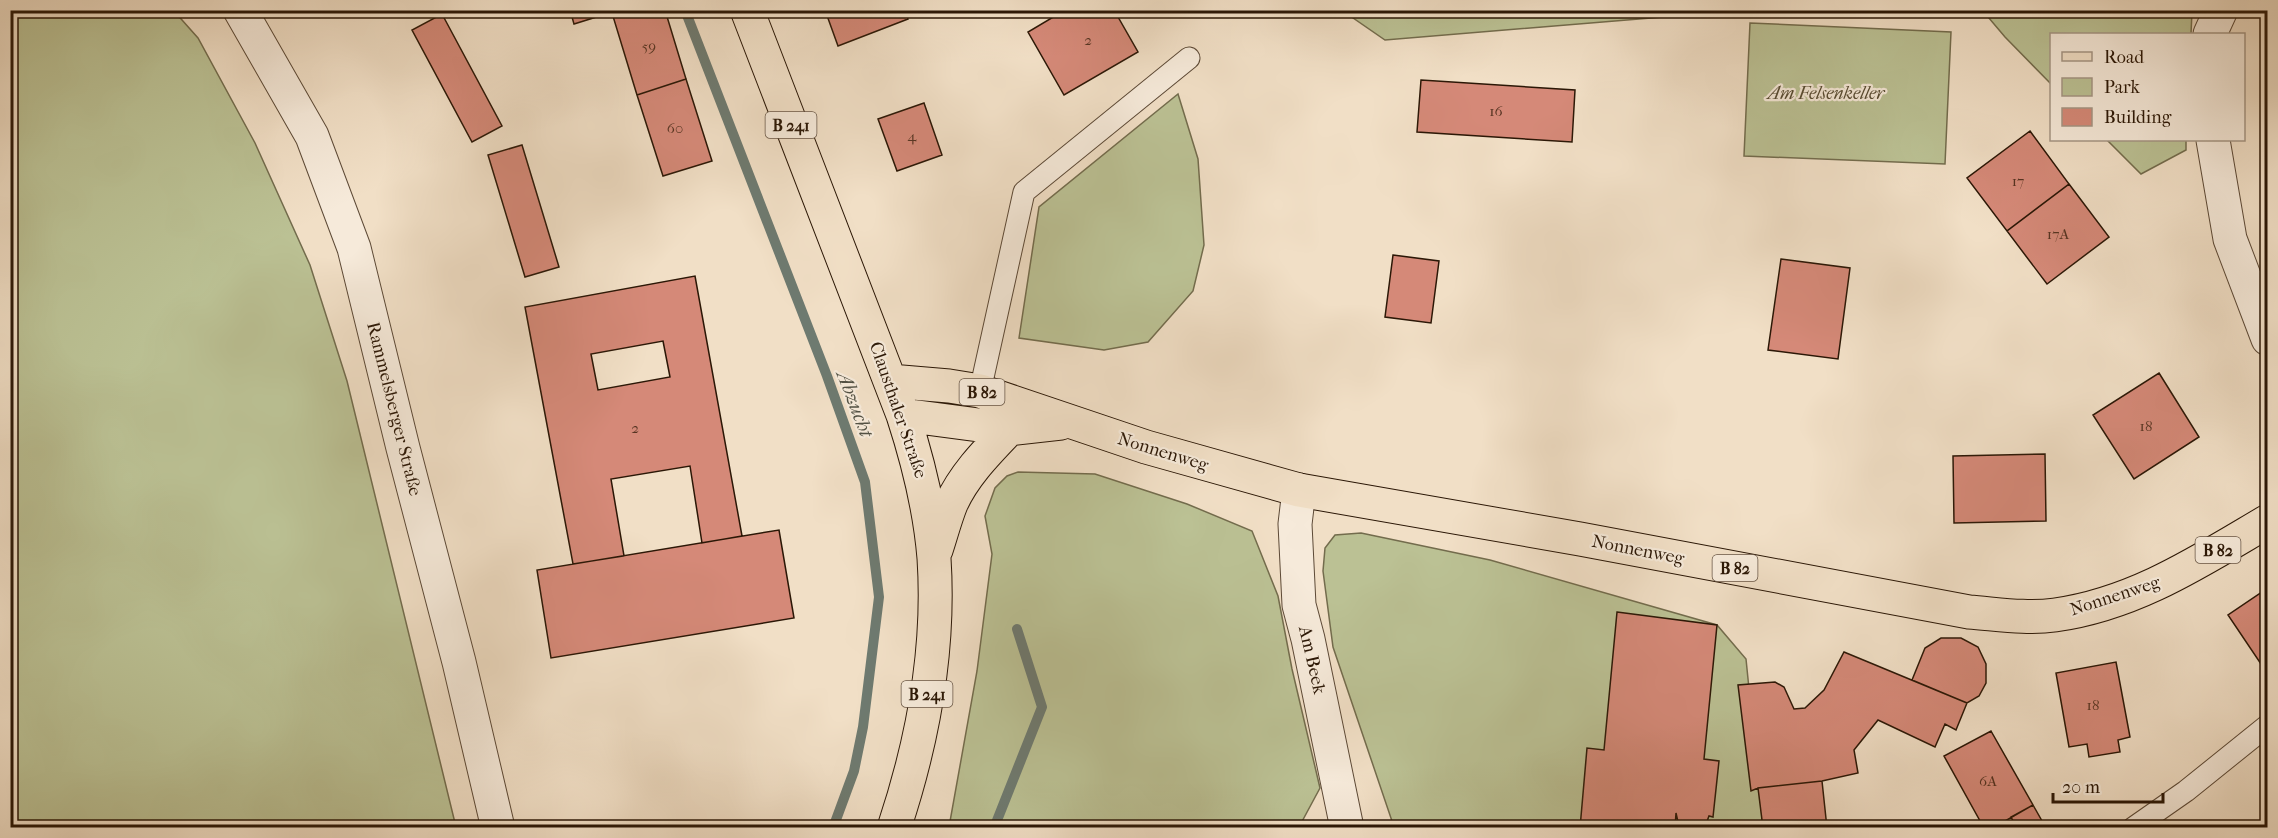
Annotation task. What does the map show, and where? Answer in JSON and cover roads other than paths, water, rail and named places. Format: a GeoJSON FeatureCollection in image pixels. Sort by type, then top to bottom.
{"type":"FeatureCollection","features":[{"type":"Feature","properties":{"kind":"main road","name":"Clausthaler Straße"},"geometry":{"type":"LineString","coordinates":[[747,10],[903,415],[918,463],[934,557],[935,616],[925,715],[912,770],[894,828]]}},
{"type":"Feature","properties":{"kind":"main road","name":"Nonnenweg"},"geometry":{"type":"LineString","coordinates":[[890,381],[980,391],[1146,447],[1299,490],[1580,539],[1969,612],[2018,616],[2055,615],[2096,606],[2168,579],[2268,521]]}},
{"type":"Feature","properties":{"kind":"main road","name":"Nonnenweg"},"geometry":{"type":"LineString","coordinates":[[903,415],[1009,429],[1069,422]]}},
{"type":"Feature","properties":{"kind":"main road","name":"B 82"},"geometry":{"type":"LineString","coordinates":[[934,557],[951,505],[962,484],[990,448],[1009,429]]}},
{"type":"Feature","properties":{"kind":"street","name":"Rammelsberger Straße"},"geometry":{"type":"LineString","coordinates":[[240,10],[312,136],[354,248],[459,662],[498,828]]}},
{"type":"Feature","properties":{"kind":"street"},"geometry":{"type":"LineString","coordinates":[[2210,33],[2221,10]]}},
{"type":"Feature","properties":{"kind":"street"},"geometry":{"type":"LineString","coordinates":[[2213,141],[2230,239],[2268,339]]}},
{"type":"Feature","properties":{"kind":"street","name":"Am Beek"},"geometry":{"type":"LineString","coordinates":[[1299,490],[1295,524],[1299,605],[1347,828]]}},
{"type":"Feature","properties":{"kind":"lane"},"geometry":{"type":"LineString","coordinates":[[980,391],[1024,192],[1189,57]]}},
{"type":"Feature","properties":{"kind":"lane"},"geometry":{"type":"LineString","coordinates":[[2133,828],[2186,791],[2268,725]]}},
{"type":"Feature","properties":{"kind":"waterway","name":"Abzucht"},"geometry":{"type":"LineString","coordinates":[[685,10],[827,376],[865,482],[879,597],[863,727],[854,771],[833,828]]}},
{"type":"Feature","properties":{"kind":"waterway"},"geometry":{"type":"LineString","coordinates":[[994,828],[1042,707],[1017,629]]}},
{"type":"Feature","properties":{"kind":"park label","name":"Am Felsenkeller"},"geometry":{"type":"Point","coordinates":[1826,93]}}]}
